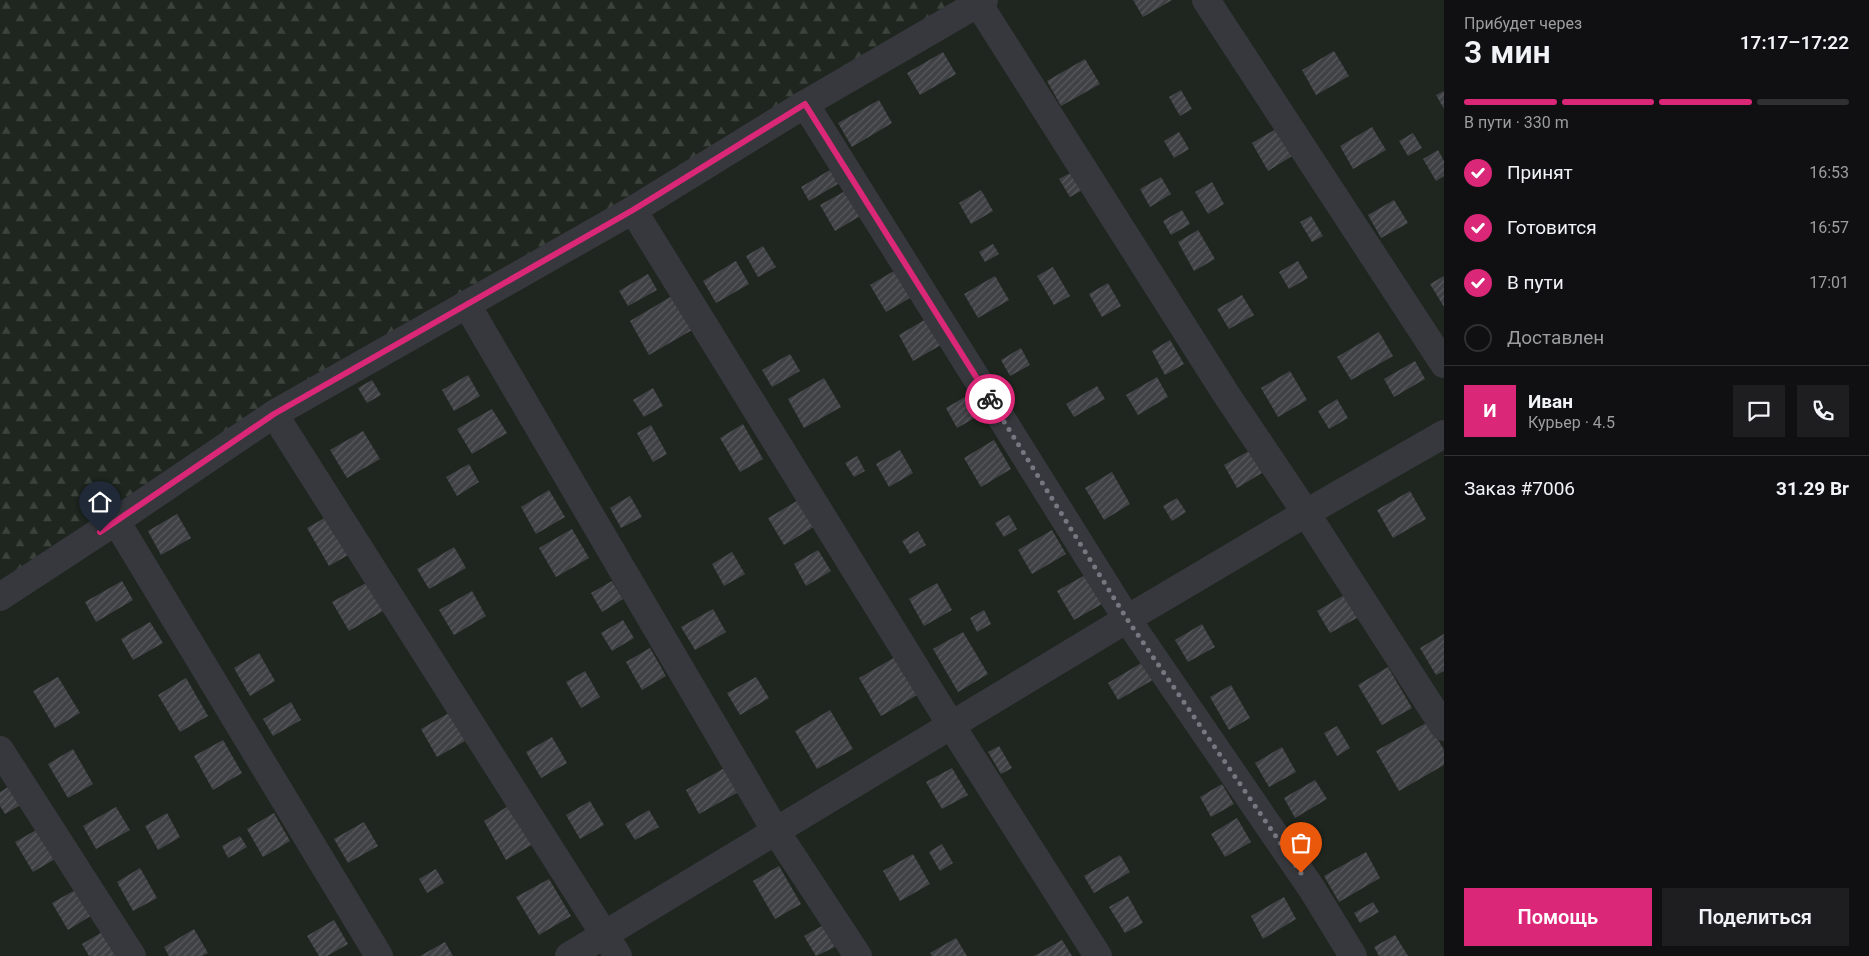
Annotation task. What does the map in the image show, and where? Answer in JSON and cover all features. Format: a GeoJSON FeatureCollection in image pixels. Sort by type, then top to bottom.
{"type":"FeatureCollection","features":[{"type":"Feature","properties":{"kind":"lane"},"geometry":{"type":"LineString","coordinates":[[1206,0],[1444,364]]}},
{"type":"Feature","properties":{"kind":"lane"},"geometry":{"type":"LineString","coordinates":[[0,597],[274,414],[633,210],[805,104],[981,2],[1226,394],[1306,513],[1444,727]]}},
{"type":"Feature","properties":{"kind":"lane"},"geometry":{"type":"LineString","coordinates":[[805,104],[1127,619],[1312,889],[1353,956]]}},
{"type":"Feature","properties":{"kind":"lane"},"geometry":{"type":"LineString","coordinates":[[633,210],[951,725],[1098,956]]}},
{"type":"Feature","properties":{"kind":"lane"},"geometry":{"type":"LineString","coordinates":[[467,305],[775,830],[858,956]]}},
{"type":"Feature","properties":{"kind":"lane"},"geometry":{"type":"LineString","coordinates":[[274,414],[611,945]]}},
{"type":"Feature","properties":{"kind":"lane"},"geometry":{"type":"LineString","coordinates":[[569,956],[611,945],[775,830],[1306,513],[1444,434]]}},
{"type":"Feature","properties":{"kind":"lane"},"geometry":{"type":"LineString","coordinates":[[116,521],[379,956]]}},
{"type":"Feature","properties":{"kind":"lane"},"geometry":{"type":"LineString","coordinates":[[0,750],[132,956]]}},
{"type":"Feature","properties":{"kind":"green space"},"geometry":{"type":"Polygon","coordinates":[[[0,0],[984,0],[0,597],[0,0]]]}},
{"type":"Feature","properties":{"kind":"green space"},"geometry":{"type":"Polygon","coordinates":[[[984,0],[1444,0],[1444,956],[0,956],[0,598],[467,305],[984,0]]]}},
{"type":"Feature","properties":{"kind":"building"},"geometry":{"type":"Polygon","coordinates":[[[1133,0],[1172,0],[1143,17],[1133,0]]]}},
{"type":"Feature","properties":{"kind":"building"},"geometry":{"type":"Polygon","coordinates":[[[1334,51],[1349,76],[1316,95],[1302,70],[1334,51]]]}},
{"type":"Feature","properties":{"kind":"building"},"geometry":{"type":"Polygon","coordinates":[[[943,52],[956,74],[920,95],[907,73],[943,52]]]}},
{"type":"Feature","properties":{"kind":"building"},"geometry":{"type":"Polygon","coordinates":[[[1085,59],[1100,84],[1061,106],[1047,81],[1085,59]]]}},
{"type":"Feature","properties":{"kind":"building"},"geometry":{"type":"Polygon","coordinates":[[[1181,90],[1192,109],[1180,116],[1169,97],[1181,90]]]}},
{"type":"Feature","properties":{"kind":"building"},"geometry":{"type":"Polygon","coordinates":[[[1444,91],[1444,109],[1436,95],[1444,91]]]}},
{"type":"Feature","properties":{"kind":"building"},"geometry":{"type":"Polygon","coordinates":[[[879,100],[892,123],[852,147],[838,123],[879,100]]]}},
{"type":"Feature","properties":{"kind":"building"},"geometry":{"type":"Polygon","coordinates":[[[1372,127],[1386,150],[1353,169],[1340,146],[1372,127]]]}},
{"type":"Feature","properties":{"kind":"building"},"geometry":{"type":"Polygon","coordinates":[[[1276,129],[1292,156],[1268,171],[1252,143],[1276,129]]]}},
{"type":"Feature","properties":{"kind":"building"},"geometry":{"type":"Polygon","coordinates":[[[1179,132],[1189,149],[1174,158],[1164,141],[1179,132]]]}},
{"type":"Feature","properties":{"kind":"building"},"geometry":{"type":"Polygon","coordinates":[[[1413,133],[1422,148],[1408,156],[1399,141],[1413,133]]]}},
{"type":"Feature","properties":{"kind":"building"},"geometry":{"type":"Polygon","coordinates":[[[1438,150],[1444,161],[1444,176],[1436,181],[1423,159],[1438,150]]]}},
{"type":"Feature","properties":{"kind":"building"},"geometry":{"type":"Polygon","coordinates":[[[830,170],[838,184],[809,201],[801,187],[830,170]]]}},
{"type":"Feature","properties":{"kind":"building"},"geometry":{"type":"Polygon","coordinates":[[[1074,171],[1084,189],[1070,197],[1059,179],[1074,171]]]}},
{"type":"Feature","properties":{"kind":"building"},"geometry":{"type":"Polygon","coordinates":[[[1161,177],[1171,194],[1150,207],[1140,189],[1161,177]]]}},
{"type":"Feature","properties":{"kind":"building"},"geometry":{"type":"Polygon","coordinates":[[[1212,182],[1224,204],[1208,214],[1195,192],[1212,182]]]}},
{"type":"Feature","properties":{"kind":"building"},"geometry":{"type":"Polygon","coordinates":[[[847,190],[862,215],[835,231],[820,205],[847,190]]]}},
{"type":"Feature","properties":{"kind":"building"},"geometry":{"type":"Polygon","coordinates":[[[981,190],[993,211],[971,224],[959,203],[981,190]]]}},
{"type":"Feature","properties":{"kind":"building"},"geometry":{"type":"Polygon","coordinates":[[[1394,200],[1408,223],[1381,238],[1368,215],[1394,200]]]}},
{"type":"Feature","properties":{"kind":"building"},"geometry":{"type":"Polygon","coordinates":[[[1182,210],[1190,224],[1171,235],[1163,221],[1182,210]]]}},
{"type":"Feature","properties":{"kind":"building"},"geometry":{"type":"Polygon","coordinates":[[[1311,216],[1323,236],[1312,242],[1300,222],[1311,216]]]}},
{"type":"Feature","properties":{"kind":"building"},"geometry":{"type":"Polygon","coordinates":[[[1198,230],[1215,259],[1194,271],[1178,242],[1198,230]]]}},
{"type":"Feature","properties":{"kind":"building"},"geometry":{"type":"Polygon","coordinates":[[[993,244],[999,254],[985,262],[979,252],[993,244]]]}},
{"type":"Feature","properties":{"kind":"building"},"geometry":{"type":"Polygon","coordinates":[[[763,246],[776,267],[758,277],[746,256],[763,246]]]}},
{"type":"Feature","properties":{"kind":"building"},"geometry":{"type":"Polygon","coordinates":[[[736,261],[749,284],[716,303],[703,281],[736,261]]]}},
{"type":"Feature","properties":{"kind":"building"},"geometry":{"type":"Polygon","coordinates":[[[1298,261],[1308,278],[1289,289],[1279,272],[1298,261]]]}},
{"type":"Feature","properties":{"kind":"building"},"geometry":{"type":"Polygon","coordinates":[[[1053,267],[1070,296],[1054,305],[1037,276],[1053,267]]]}},
{"type":"Feature","properties":{"kind":"building"},"geometry":{"type":"Polygon","coordinates":[[[899,268],[915,295],[886,312],[870,285],[899,268]]]}},
{"type":"Feature","properties":{"kind":"building"},"geometry":{"type":"Polygon","coordinates":[[[648,274],[657,290],[628,306],[619,291],[648,274]]]}},
{"type":"Feature","properties":{"kind":"building"},"geometry":{"type":"Polygon","coordinates":[[[995,276],[1009,300],[978,318],[964,294],[995,276]]]}},
{"type":"Feature","properties":{"kind":"building"},"geometry":{"type":"Polygon","coordinates":[[[1444,276],[1444,307],[1430,284],[1444,276]]]}},
{"type":"Feature","properties":{"kind":"building"},"geometry":{"type":"Polygon","coordinates":[[[1108,283],[1121,306],[1102,317],[1089,294],[1108,283]]]}},
{"type":"Feature","properties":{"kind":"building"},"geometry":{"type":"Polygon","coordinates":[[[1242,295],[1254,315],[1229,329],[1217,309],[1242,295]]]}},
{"type":"Feature","properties":{"kind":"building"},"geometry":{"type":"Polygon","coordinates":[[[672,296],[692,330],[649,355],[630,321],[672,296]]]}},
{"type":"Feature","properties":{"kind":"building"},"geometry":{"type":"Polygon","coordinates":[[[926,319],[941,345],[913,361],[899,335],[926,319]]]}},
{"type":"Feature","properties":{"kind":"building"},"geometry":{"type":"Polygon","coordinates":[[[1379,332],[1393,356],[1351,380],[1337,357],[1379,332]]]}},
{"type":"Feature","properties":{"kind":"building"},"geometry":{"type":"Polygon","coordinates":[[[1170,340],[1184,364],[1165,375],[1152,351],[1170,340]]]}},
{"type":"Feature","properties":{"kind":"building"},"geometry":{"type":"Polygon","coordinates":[[[1021,348],[1030,365],[1010,376],[1001,360],[1021,348]]]}},
{"type":"Feature","properties":{"kind":"building"},"geometry":{"type":"Polygon","coordinates":[[[790,354],[800,371],[772,387],[762,370],[790,354]]]}},
{"type":"Feature","properties":{"kind":"building"},"geometry":{"type":"Polygon","coordinates":[[[1415,361],[1425,379],[1394,397],[1384,379],[1415,361]]]}},
{"type":"Feature","properties":{"kind":"building"},"geometry":{"type":"Polygon","coordinates":[[[1290,371],[1307,400],[1278,417],[1261,388],[1290,371]]]}},
{"type":"Feature","properties":{"kind":"building"},"geometry":{"type":"Polygon","coordinates":[[[468,375],[480,396],[454,411],[442,390],[468,375]]]}},
{"type":"Feature","properties":{"kind":"building"},"geometry":{"type":"Polygon","coordinates":[[[1157,377],[1168,397],[1138,415],[1126,395],[1157,377]]]}},
{"type":"Feature","properties":{"kind":"building"},"geometry":{"type":"Polygon","coordinates":[[[824,378],[841,407],[804,428],[788,399],[824,378]]]}},
{"type":"Feature","properties":{"kind":"building"},"geometry":{"type":"Polygon","coordinates":[[[372,380],[381,395],[367,403],[358,388],[372,380]]]}},
{"type":"Feature","properties":{"kind":"building"},"geometry":{"type":"Polygon","coordinates":[[[1097,386],[1105,399],[1074,417],[1066,404],[1097,386]]]}},
{"type":"Feature","properties":{"kind":"building"},"geometry":{"type":"Polygon","coordinates":[[[653,388],[663,406],[644,417],[633,400],[653,388]]]}},
{"type":"Feature","properties":{"kind":"building"},"geometry":{"type":"Polygon","coordinates":[[[970,394],[982,414],[957,428],[946,408],[970,394]]]}},
{"type":"Feature","properties":{"kind":"building"},"geometry":{"type":"Polygon","coordinates":[[[1337,399],[1348,418],[1329,429],[1318,411],[1337,399]]]}},
{"type":"Feature","properties":{"kind":"building"},"geometry":{"type":"Polygon","coordinates":[[[492,409],[507,433],[472,454],[457,429],[492,409]]]}},
{"type":"Feature","properties":{"kind":"building"},"geometry":{"type":"Polygon","coordinates":[[[743,424],[763,459],[740,472],[720,438],[743,424]]]}},
{"type":"Feature","properties":{"kind":"building"},"geometry":{"type":"Polygon","coordinates":[[[651,425],[667,454],[653,462],[637,433],[651,425]]]}},
{"type":"Feature","properties":{"kind":"building"},"geometry":{"type":"Polygon","coordinates":[[[363,431],[380,459],[347,478],[330,450],[363,431]]]}},
{"type":"Feature","properties":{"kind":"building"},"geometry":{"type":"Polygon","coordinates":[[[994,440],[1011,469],[981,487],[964,458],[994,440]]]}},
{"type":"Feature","properties":{"kind":"building"},"geometry":{"type":"Polygon","coordinates":[[[900,450],[913,473],[889,487],[876,464],[900,450]]]}},
{"type":"Feature","properties":{"kind":"building"},"geometry":{"type":"Polygon","coordinates":[[[1249,451],[1262,473],[1237,488],[1224,465],[1249,451]]]}},
{"type":"Feature","properties":{"kind":"building"},"geometry":{"type":"Polygon","coordinates":[[[857,456],[865,471],[854,477],[845,463],[857,456]]]}},
{"type":"Feature","properties":{"kind":"building"},"geometry":{"type":"Polygon","coordinates":[[[469,464],[479,482],[457,496],[446,477],[469,464]]]}},
{"type":"Feature","properties":{"kind":"building"},"geometry":{"type":"Polygon","coordinates":[[[1112,472],[1130,504],[1104,520],[1085,488],[1112,472]]]}},
{"type":"Feature","properties":{"kind":"building"},"geometry":{"type":"Polygon","coordinates":[[[549,490],[565,517],[536,534],[521,507],[549,490]]]}},
{"type":"Feature","properties":{"kind":"building"},"geometry":{"type":"Polygon","coordinates":[[[1410,491],[1426,519],[1393,538],[1377,510],[1410,491]]]}},
{"type":"Feature","properties":{"kind":"building"},"geometry":{"type":"Polygon","coordinates":[[[630,496],[642,517],[621,528],[610,508],[630,496]]]}},
{"type":"Feature","properties":{"kind":"building"},"geometry":{"type":"Polygon","coordinates":[[[802,498],[817,525],[784,545],[768,518],[802,498]]]}},
{"type":"Feature","properties":{"kind":"building"},"geometry":{"type":"Polygon","coordinates":[[[1177,498],[1186,512],[1172,521],[1163,506],[1177,498]]]}},
{"type":"Feature","properties":{"kind":"building"},"geometry":{"type":"Polygon","coordinates":[[[177,514],[191,538],[161,555],[148,531],[177,514]]]}},
{"type":"Feature","properties":{"kind":"building"},"geometry":{"type":"Polygon","coordinates":[[[1009,515],[1017,529],[1004,537],[995,523],[1009,515]]]}},
{"type":"Feature","properties":{"kind":"building"},"geometry":{"type":"Polygon","coordinates":[[[328,516],[350,554],[329,566],[307,528],[328,516]]]}},
{"type":"Feature","properties":{"kind":"building"},"geometry":{"type":"Polygon","coordinates":[[[572,529],[589,558],[556,577],[539,548],[572,529]]]}},
{"type":"Feature","properties":{"kind":"building"},"geometry":{"type":"Polygon","coordinates":[[[1052,530],[1066,554],[1032,574],[1018,550],[1052,530]]]}},
{"type":"Feature","properties":{"kind":"building"},"geometry":{"type":"Polygon","coordinates":[[[918,531],[926,545],[910,554],[902,541],[918,531]]]}},
{"type":"Feature","properties":{"kind":"building"},"geometry":{"type":"Polygon","coordinates":[[[454,547],[466,568],[429,589],[417,569],[454,547]]]}},
{"type":"Feature","properties":{"kind":"building"},"geometry":{"type":"Polygon","coordinates":[[[818,550],[831,571],[806,586],[794,564],[818,550]]]}},
{"type":"Feature","properties":{"kind":"building"},"geometry":{"type":"Polygon","coordinates":[[[732,552],[745,574],[724,586],[712,564],[732,552]]]}},
{"type":"Feature","properties":{"kind":"building"},"geometry":{"type":"Polygon","coordinates":[[[1085,575],[1102,604],[1074,620],[1057,591],[1085,575]]]}},
{"type":"Feature","properties":{"kind":"building"},"geometry":{"type":"Polygon","coordinates":[[[122,581],[133,600],[96,622],[85,602],[122,581]]]}},
{"type":"Feature","properties":{"kind":"building"},"geometry":{"type":"Polygon","coordinates":[[[612,581],[623,599],[602,612],[591,593],[612,581]]]}},
{"type":"Feature","properties":{"kind":"building"},"geometry":{"type":"Polygon","coordinates":[[[366,583],[383,611],[349,631],[332,602],[366,583]]]}},
{"type":"Feature","properties":{"kind":"building"},"geometry":{"type":"Polygon","coordinates":[[[937,583],[952,610],[924,626],[909,599],[937,583]]]}},
{"type":"Feature","properties":{"kind":"building"},"geometry":{"type":"Polygon","coordinates":[[[472,591],[486,616],[454,635],[439,610],[472,591]]]}},
{"type":"Feature","properties":{"kind":"building"},"geometry":{"type":"Polygon","coordinates":[[[1344,595],[1357,618],[1330,633],[1317,611],[1344,595]]]}},
{"type":"Feature","properties":{"kind":"building"},"geometry":{"type":"Polygon","coordinates":[[[713,609],[726,632],[695,650],[681,627],[713,609]]]}},
{"type":"Feature","properties":{"kind":"building"},"geometry":{"type":"Polygon","coordinates":[[[984,610],[991,624],[977,632],[970,618],[984,610]]]}},
{"type":"Feature","properties":{"kind":"building"},"geometry":{"type":"Polygon","coordinates":[[[623,620],[634,638],[612,651],[601,633],[623,620]]]}},
{"type":"Feature","properties":{"kind":"building"},"geometry":{"type":"Polygon","coordinates":[[[150,622],[163,643],[133,660],[121,639],[150,622]]]}},
{"type":"Feature","properties":{"kind":"building"},"geometry":{"type":"Polygon","coordinates":[[[1202,624],[1215,647],[1188,662],[1175,640],[1202,624]]]}},
{"type":"Feature","properties":{"kind":"building"},"geometry":{"type":"Polygon","coordinates":[[[963,632],[988,674],[958,692],[933,649],[963,632]]]}},
{"type":"Feature","properties":{"kind":"building"},"geometry":{"type":"Polygon","coordinates":[[[1444,634],[1444,671],[1436,675],[1420,648],[1444,634]]]}},
{"type":"Feature","properties":{"kind":"building"},"geometry":{"type":"Polygon","coordinates":[[[650,648],[666,676],[642,690],[626,662],[650,648]]]}},
{"type":"Feature","properties":{"kind":"building"},"geometry":{"type":"Polygon","coordinates":[[[259,653],[275,681],[250,696],[234,668],[259,653]]]}},
{"type":"Feature","properties":{"kind":"building"},"geometry":{"type":"Polygon","coordinates":[[[897,656],[919,694],[881,716],[859,678],[897,656]]]}},
{"type":"Feature","properties":{"kind":"building"},"geometry":{"type":"Polygon","coordinates":[[[1148,659],[1158,677],[1118,700],[1108,683],[1148,659]]]}},
{"type":"Feature","properties":{"kind":"building"},"geometry":{"type":"Polygon","coordinates":[[[1388,667],[1412,708],[1382,725],[1358,685],[1388,667]]]}},
{"type":"Feature","properties":{"kind":"building"},"geometry":{"type":"Polygon","coordinates":[[[585,671],[600,697],[581,708],[566,682],[585,671]]]}},
{"type":"Feature","properties":{"kind":"building"},"geometry":{"type":"Polygon","coordinates":[[[58,677],[80,713],[55,728],[33,691],[58,677]]]}},
{"type":"Feature","properties":{"kind":"building"},"geometry":{"type":"Polygon","coordinates":[[[756,677],[769,698],[740,715],[727,693],[756,677]]]}},
{"type":"Feature","properties":{"kind":"building"},"geometry":{"type":"Polygon","coordinates":[[[186,678],[208,716],[180,732],[158,695],[186,678]]]}},
{"type":"Feature","properties":{"kind":"building"},"geometry":{"type":"Polygon","coordinates":[[[1231,685],[1250,718],[1229,730],[1210,697],[1231,685]]]}},
{"type":"Feature","properties":{"kind":"building"},"geometry":{"type":"Polygon","coordinates":[[[291,702],[301,720],[273,736],[263,719],[291,702]]]}},
{"type":"Feature","properties":{"kind":"building"},"geometry":{"type":"Polygon","coordinates":[[[830,710],[853,749],[817,769],[795,731],[830,710]]]}},
{"type":"Feature","properties":{"kind":"building"},"geometry":{"type":"Polygon","coordinates":[[[449,713],[465,741],[437,757],[421,729],[449,713]]]}},
{"type":"Feature","properties":{"kind":"building"},"geometry":{"type":"Polygon","coordinates":[[[1428,722],[1444,750],[1444,765],[1399,791],[1376,751],[1428,722]]]}},
{"type":"Feature","properties":{"kind":"building"},"geometry":{"type":"Polygon","coordinates":[[[1337,726],[1350,748],[1337,756],[1324,733],[1337,726]]]}},
{"type":"Feature","properties":{"kind":"building"},"geometry":{"type":"Polygon","coordinates":[[[552,737],[567,763],[541,778],[526,752],[552,737]]]}},
{"type":"Feature","properties":{"kind":"building"},"geometry":{"type":"Polygon","coordinates":[[[223,740],[242,773],[213,790],[194,756],[223,740]]]}},
{"type":"Feature","properties":{"kind":"building"},"geometry":{"type":"Polygon","coordinates":[[[999,746],[1012,768],[1001,774],[988,752],[999,746]]]}},
{"type":"Feature","properties":{"kind":"building"},"geometry":{"type":"Polygon","coordinates":[[[1282,747],[1296,772],[1269,787],[1255,763],[1282,747]]]}},
{"type":"Feature","properties":{"kind":"building"},"geometry":{"type":"Polygon","coordinates":[[[73,749],[93,784],[68,798],[48,764],[73,749]]]}},
{"type":"Feature","properties":{"kind":"building"},"geometry":{"type":"Polygon","coordinates":[[[726,767],[740,791],[699,814],[686,790],[726,767]]]}},
{"type":"Feature","properties":{"kind":"building"},"geometry":{"type":"Polygon","coordinates":[[[952,768],[968,795],[942,809],[926,782],[952,768]]]}},
{"type":"Feature","properties":{"kind":"building"},"geometry":{"type":"Polygon","coordinates":[[[1315,780],[1327,799],[1295,818],[1284,798],[1315,780]]]}},
{"type":"Feature","properties":{"kind":"building"},"geometry":{"type":"Polygon","coordinates":[[[13,784],[24,803],[5,814],[0,806],[0,792],[13,784]]]}},
{"type":"Feature","properties":{"kind":"building"},"geometry":{"type":"Polygon","coordinates":[[[1222,784],[1234,804],[1211,817],[1200,797],[1222,784]]]}},
{"type":"Feature","properties":{"kind":"building"},"geometry":{"type":"Polygon","coordinates":[[[590,801],[604,825],[580,839],[566,815],[590,801]]]}},
{"type":"Feature","properties":{"kind":"building"},"geometry":{"type":"Polygon","coordinates":[[[510,805],[533,844],[506,860],[484,821],[510,805]]]}},
{"type":"Feature","properties":{"kind":"building"},"geometry":{"type":"Polygon","coordinates":[[[116,807],[130,830],[96,849],[83,826],[116,807]]]}},
{"type":"Feature","properties":{"kind":"building"},"geometry":{"type":"Polygon","coordinates":[[[649,810],[659,827],[635,840],[625,824],[649,810]]]}},
{"type":"Feature","properties":{"kind":"building"},"geometry":{"type":"Polygon","coordinates":[[[167,813],[180,837],[158,850],[145,826],[167,813]]]}},
{"type":"Feature","properties":{"kind":"building"},"geometry":{"type":"Polygon","coordinates":[[[274,813],[290,841],[263,857],[247,829],[274,813]]]}},
{"type":"Feature","properties":{"kind":"building"},"geometry":{"type":"Polygon","coordinates":[[[1237,818],[1251,842],[1225,857],[1211,834],[1237,818]]]}},
{"type":"Feature","properties":{"kind":"building"},"geometry":{"type":"Polygon","coordinates":[[[364,822],[378,846],[348,863],[334,839],[364,822]]]}},
{"type":"Feature","properties":{"kind":"building"},"geometry":{"type":"Polygon","coordinates":[[[38,829],[55,859],[33,872],[15,842],[38,829]]]}},
{"type":"Feature","properties":{"kind":"building"},"geometry":{"type":"Polygon","coordinates":[[[240,836],[247,847],[228,858],[222,846],[240,836]]]}},
{"type":"Feature","properties":{"kind":"building"},"geometry":{"type":"Polygon","coordinates":[[[942,844],[953,863],[940,871],[929,852],[942,844]]]}},
{"type":"Feature","properties":{"kind":"building"},"geometry":{"type":"Polygon","coordinates":[[[1366,852],[1380,878],[1339,902],[1324,876],[1366,852]]]}},
{"type":"Feature","properties":{"kind":"building"},"geometry":{"type":"Polygon","coordinates":[[[913,854],[930,884],[900,901],[883,871],[913,854]]]}},
{"type":"Feature","properties":{"kind":"building"},"geometry":{"type":"Polygon","coordinates":[[[1120,855],[1130,872],[1094,893],[1084,876],[1120,855]]]}},
{"type":"Feature","properties":{"kind":"building"},"geometry":{"type":"Polygon","coordinates":[[[779,866],[801,904],[775,919],[753,881],[779,866]]]}},
{"type":"Feature","properties":{"kind":"building"},"geometry":{"type":"Polygon","coordinates":[[[140,868],[157,898],[133,911],[117,882],[140,868]]]}},
{"type":"Feature","properties":{"kind":"building"},"geometry":{"type":"Polygon","coordinates":[[[436,869],[444,883],[427,893],[419,879],[436,869]]]}},
{"type":"Feature","properties":{"kind":"building"},"geometry":{"type":"Polygon","coordinates":[[[549,879],[571,916],[539,935],[516,897],[549,879]]]}},
{"type":"Feature","properties":{"kind":"building"},"geometry":{"type":"Polygon","coordinates":[[[77,889],[92,915],[68,930],[52,903],[77,889]]]}},
{"type":"Feature","properties":{"kind":"building"},"geometry":{"type":"Polygon","coordinates":[[[1128,896],[1143,923],[1125,933],[1109,907],[1128,896]]]}},
{"type":"Feature","properties":{"kind":"building"},"geometry":{"type":"Polygon","coordinates":[[[1284,897],[1296,919],[1263,939],[1251,916],[1284,897]]]}},
{"type":"Feature","properties":{"kind":"building"},"geometry":{"type":"Polygon","coordinates":[[[1373,902],[1379,912],[1360,923],[1354,913],[1373,902]]]}},
{"type":"Feature","properties":{"kind":"building"},"geometry":{"type":"Polygon","coordinates":[[[334,920],[348,944],[327,956],[319,956],[307,936],[334,920]]]}},
{"type":"Feature","properties":{"kind":"building"},"geometry":{"type":"Polygon","coordinates":[[[822,926],[835,947],[816,956],[804,936],[822,926]]]}},
{"type":"Feature","properties":{"kind":"building"},"geometry":{"type":"Polygon","coordinates":[[[194,929],[208,953],[202,956],[169,956],[164,947],[194,929]]]}},
{"type":"Feature","properties":{"kind":"building"},"geometry":{"type":"Polygon","coordinates":[[[104,931],[119,956],[89,956],[82,944],[104,931]]]}},
{"type":"Feature","properties":{"kind":"building"},"geometry":{"type":"Polygon","coordinates":[[[1395,935],[1408,956],[1379,956],[1374,947],[1395,935]]]}},
{"type":"Feature","properties":{"kind":"building"},"geometry":{"type":"Polygon","coordinates":[[[956,938],[967,956],[932,956],[930,953],[956,938]]]}},
{"type":"Feature","properties":{"kind":"building"},"geometry":{"type":"Polygon","coordinates":[[[1062,940],[1072,956],[1034,956],[1062,940]]]}},
{"type":"Feature","properties":{"kind":"building"},"geometry":{"type":"Polygon","coordinates":[[[445,942],[453,956],[420,956],[445,942]]]}},
{"type":"Feature","properties":{"kind":"way so far"},"geometry":{"type":"LineString","coordinates":[[990,399],[1127,619],[1301,873]]}},
{"type":"Feature","properties":{"kind":"route"},"geometry":{"type":"LineString","coordinates":[[100,532],[274,414],[633,210],[805,104],[990,399]]}}]}
